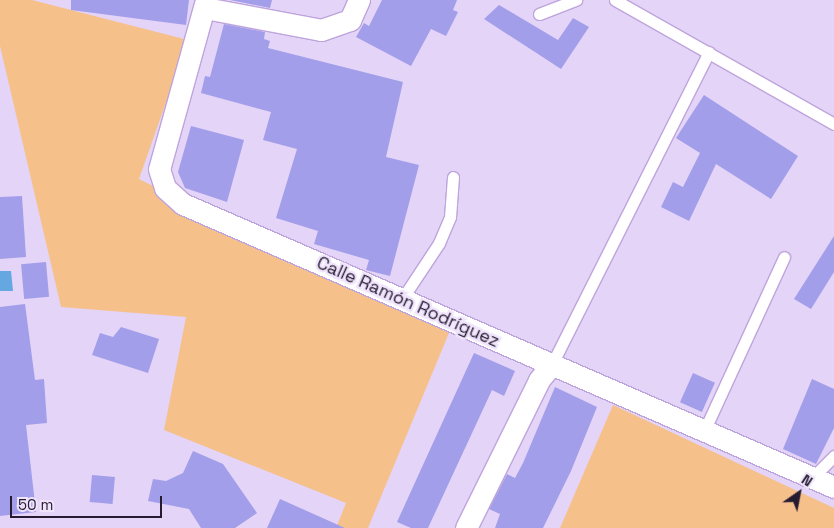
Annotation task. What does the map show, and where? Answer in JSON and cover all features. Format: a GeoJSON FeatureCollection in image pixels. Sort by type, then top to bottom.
{"type":"FeatureCollection","features":[{"type":"Feature","properties":{"kind":"street"},"geometry":{"type":"LineString","coordinates":[[205,4],[322,30],[350,20],[359,0]]}},
{"type":"Feature","properties":{"kind":"street","name":"Calle Ramón Rodríguez"},"geometry":{"type":"LineString","coordinates":[[205,4],[159,169],[165,188],[184,204],[705,429],[834,487]]}},
{"type":"Feature","properties":{"kind":"street"},"geometry":{"type":"LineString","coordinates":[[466,528],[539,380],[552,364]]}},
{"type":"Feature","properties":{"kind":"lane"},"geometry":{"type":"LineString","coordinates":[[539,14],[576,0]]}},
{"type":"Feature","properties":{"kind":"lane"},"geometry":{"type":"LineString","coordinates":[[615,0],[834,124]]}},
{"type":"Feature","properties":{"kind":"lane"},"geometry":{"type":"LineString","coordinates":[[552,364],[709,52]]}},
{"type":"Feature","properties":{"kind":"lane"},"geometry":{"type":"LineString","coordinates":[[402,299],[439,243],[450,217],[453,177]]}},
{"type":"Feature","properties":{"kind":"lane"},"geometry":{"type":"LineString","coordinates":[[705,429],[784,257]]}},
{"type":"Feature","properties":{"kind":"lane"},"geometry":{"type":"LineString","coordinates":[[813,477],[834,456]]}},
{"type":"Feature","properties":{"kind":"shaded area"},"geometry":{"type":"Polygon","coordinates":[[[0,0],[32,0],[188,40],[139,179],[449,333],[368,528],[336,528],[346,503],[164,430],[186,317],[61,307],[0,46],[0,0]]]}},
{"type":"Feature","properties":{"kind":"shaded area"},"geometry":{"type":"Polygon","coordinates":[[[613,405],[834,508],[834,528],[560,528],[613,405]]]}},
{"type":"Feature","properties":{"kind":"water"},"geometry":{"type":"Polygon","coordinates":[[[0,271],[11,271],[13,291],[0,291],[0,271]]]}},
{"type":"Feature","properties":{"kind":"building"},"geometry":{"type":"Polygon","coordinates":[[[71,0],[189,0],[186,25],[71,10],[71,0]]]}},
{"type":"Feature","properties":{"kind":"building"},"geometry":{"type":"Polygon","coordinates":[[[230,0],[272,0],[270,8],[230,0]]]}},
{"type":"Feature","properties":{"kind":"building"},"geometry":{"type":"Polygon","coordinates":[[[382,0],[457,0],[453,10],[458,12],[446,36],[431,29],[411,66],[356,37],[364,23],[369,26],[382,0]]]}},
{"type":"Feature","properties":{"kind":"building"},"geometry":{"type":"Polygon","coordinates":[[[499,5],[558,40],[573,18],[589,27],[561,69],[484,19],[499,5]]]}},
{"type":"Feature","properties":{"kind":"building"},"geometry":{"type":"Polygon","coordinates":[[[224,24],[265,32],[264,39],[270,41],[268,48],[403,82],[386,157],[419,165],[390,276],[366,270],[369,260],[314,244],[318,231],[276,218],[297,149],[263,140],[271,112],[201,93],[205,76],[210,77],[224,24]]]}},
{"type":"Feature","properties":{"kind":"building"},"geometry":{"type":"Polygon","coordinates":[[[704,95],[798,156],[771,199],[716,164],[689,221],[661,207],[673,182],[683,187],[700,153],[676,138],[704,95]]]}},
{"type":"Feature","properties":{"kind":"building"},"geometry":{"type":"Polygon","coordinates":[[[191,126],[244,140],[227,202],[185,188],[178,172],[191,126]]]}},
{"type":"Feature","properties":{"kind":"building"},"geometry":{"type":"Polygon","coordinates":[[[22,196],[26,257],[0,259],[0,197],[22,196]]]}},
{"type":"Feature","properties":{"kind":"building"},"geometry":{"type":"Polygon","coordinates":[[[834,236],[834,272],[811,309],[794,299],[834,236]]]}},
{"type":"Feature","properties":{"kind":"building"},"geometry":{"type":"Polygon","coordinates":[[[46,262],[49,297],[24,299],[21,264],[46,262]]]}},
{"type":"Feature","properties":{"kind":"building"},"geometry":{"type":"Polygon","coordinates":[[[25,304],[35,380],[44,379],[47,423],[26,425],[36,512],[0,516],[0,307],[25,304]]]}},
{"type":"Feature","properties":{"kind":"building"},"geometry":{"type":"Polygon","coordinates":[[[121,327],[159,339],[148,373],[92,355],[100,333],[113,337],[121,327]]]}},
{"type":"Feature","properties":{"kind":"building"},"geometry":{"type":"Polygon","coordinates":[[[474,353],[515,371],[504,396],[492,390],[428,528],[411,528],[397,522],[474,353]]]}},
{"type":"Feature","properties":{"kind":"building"},"geometry":{"type":"Polygon","coordinates":[[[693,373],[715,383],[702,412],[680,402],[693,373]]]}},
{"type":"Feature","properties":{"kind":"building"},"geometry":{"type":"Polygon","coordinates":[[[812,379],[834,389],[834,428],[816,464],[783,449],[812,379]]]}},
{"type":"Feature","properties":{"kind":"building"},"geometry":{"type":"Polygon","coordinates":[[[555,387],[597,407],[571,471],[543,528],[495,528],[500,514],[489,509],[507,474],[515,478],[555,387]]]}},
{"type":"Feature","properties":{"kind":"building"},"geometry":{"type":"Polygon","coordinates":[[[193,451],[223,464],[257,513],[235,528],[201,528],[189,509],[148,501],[153,479],[166,481],[183,473],[193,451]]]}},
{"type":"Feature","properties":{"kind":"building"},"geometry":{"type":"Polygon","coordinates":[[[92,475],[115,477],[113,504],[90,502],[92,475]]]}},
{"type":"Feature","properties":{"kind":"building"},"geometry":{"type":"Polygon","coordinates":[[[280,499],[345,528],[267,528],[280,499]]]}}]}
